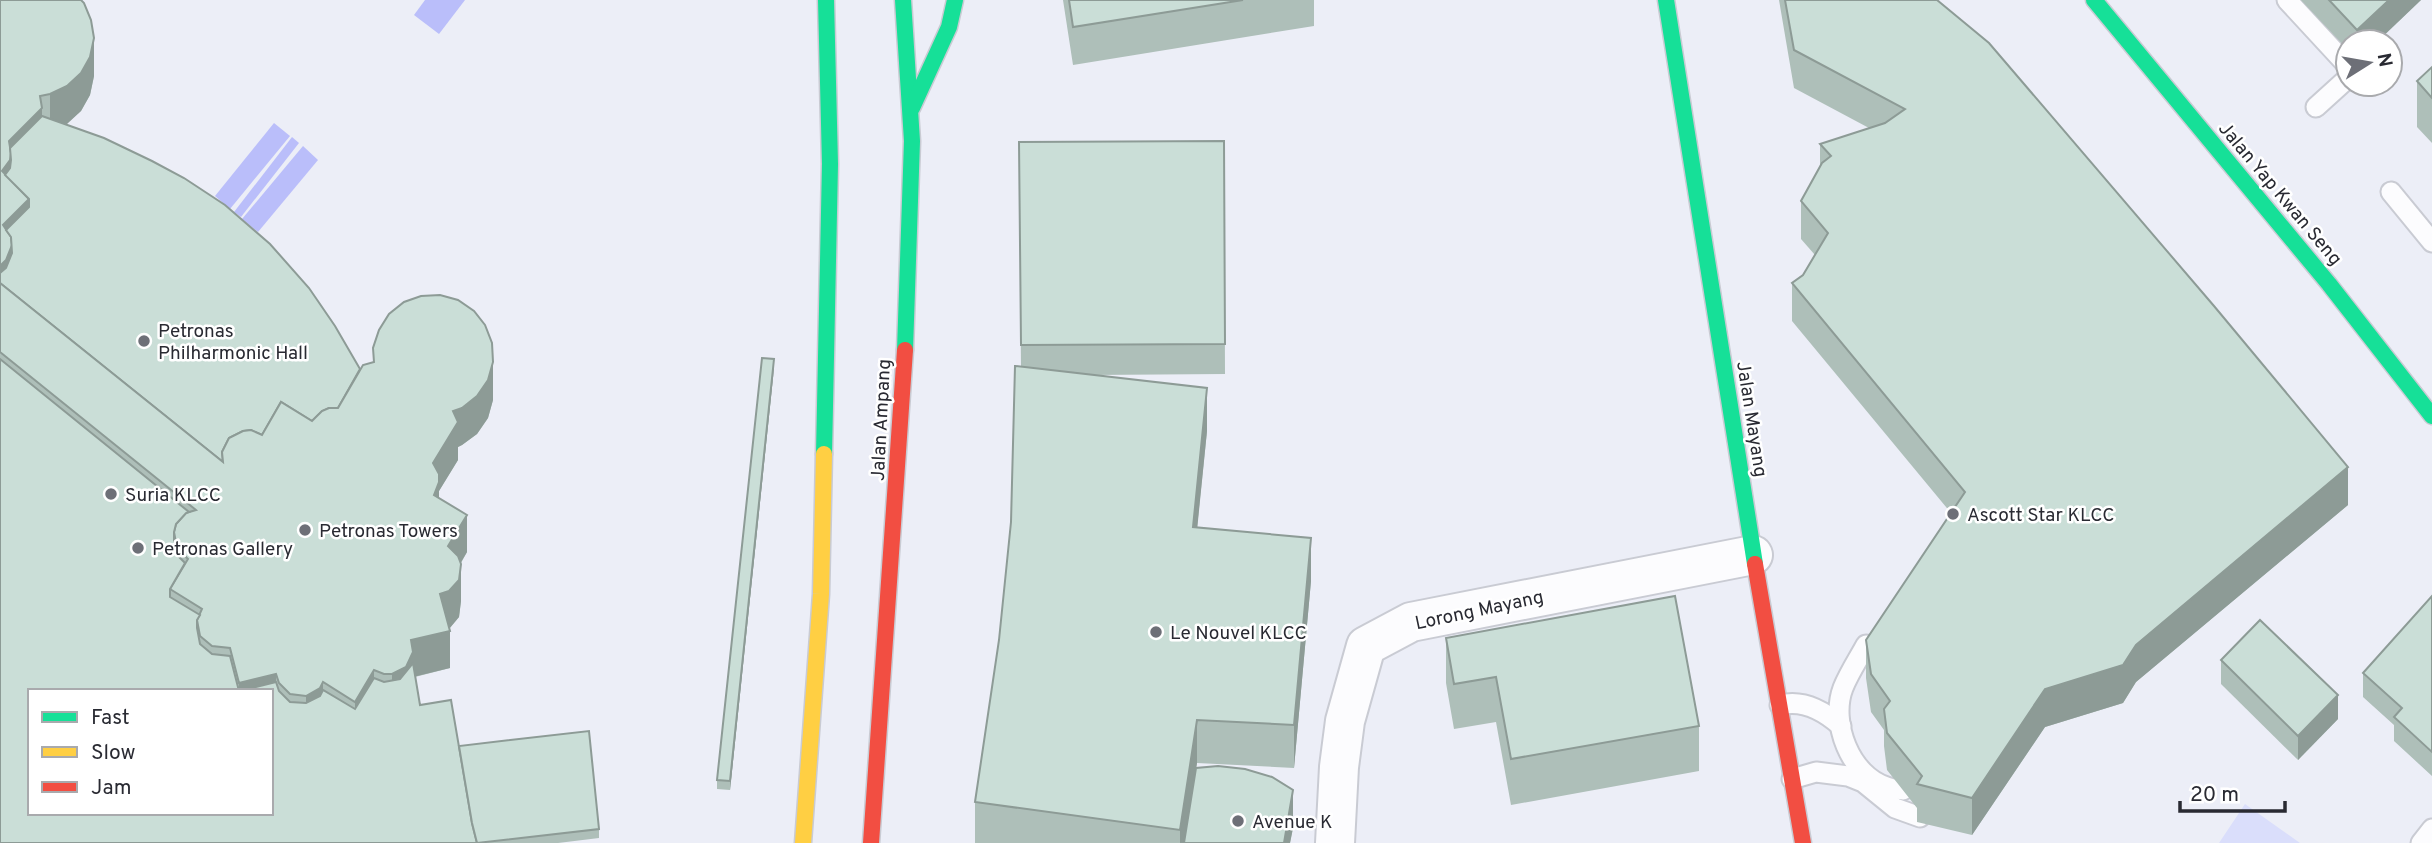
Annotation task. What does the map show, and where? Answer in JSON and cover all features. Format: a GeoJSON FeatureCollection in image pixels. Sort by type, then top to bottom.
{"type":"FeatureCollection","features":[{"type":"Feature","properties":{"kind":"main road"},"geometry":{"type":"LineString","coordinates":[[803,843],[821,594],[830,164],[826,0]]}},
{"type":"Feature","properties":{"kind":"main road","name":"Jalan Ampang"},"geometry":{"type":"LineString","coordinates":[[871,843],[906,342],[912,141],[903,0]]}},
{"type":"Feature","properties":{"kind":"main road"},"geometry":{"type":"LineString","coordinates":[[911,113],[949,27],[955,0]]}},
{"type":"Feature","properties":{"kind":"main road","name":"Jalan Mayang"},"geometry":{"type":"LineString","coordinates":[[1666,0],[1753,555],[1803,843]]}},
{"type":"Feature","properties":{"kind":"main road","name":"Jalan Yap Kwan Seng"},"geometry":{"type":"LineString","coordinates":[[2094,0],[2329,284],[2432,416]]}},
{"type":"Feature","properties":{"kind":"street","name":"Lorong Mayang"},"geometry":{"type":"LineString","coordinates":[[1335,843],[1339,767],[1345,721],[1366,646],[1411,622],[1753,555]]}},
{"type":"Feature","properties":{"kind":"lane"},"geometry":{"type":"LineString","coordinates":[[2287,0],[2334,51]]}},
{"type":"Feature","properties":{"kind":"lane"},"geometry":{"type":"LineString","coordinates":[[2316,107],[2334,91]]}},
{"type":"Feature","properties":{"kind":"lane"},"geometry":{"type":"LineString","coordinates":[[2391,192],[2432,242]]}},
{"type":"Feature","properties":{"kind":"lane"},"geometry":{"type":"LineString","coordinates":[[1866,645],[1842,689],[1840,704],[1843,739],[1850,767],[1863,782],[1895,808],[1920,817]]}},
{"type":"Feature","properties":{"kind":"lane"},"geometry":{"type":"LineString","coordinates":[[1780,705],[1794,702],[1817,709],[1841,726]]}},
{"type":"Feature","properties":{"kind":"lane"},"geometry":{"type":"LineString","coordinates":[[1792,779],[1850,767],[1885,787],[1903,790]]}},
{"type":"Feature","properties":{"kind":"lane"},"geometry":{"type":"LineString","coordinates":[[2421,843],[2432,829]]}},
{"type":"Feature","properties":{"kind":"shaded area"},"geometry":{"type":"Polygon","coordinates":[[[2245,804],[2300,843],[2219,843],[2245,804]]]}},
{"type":"Feature","properties":{"kind":"water"},"geometry":{"type":"Polygon","coordinates":[[[425,0],[465,0],[439,34],[414,15],[425,0]]]}},
{"type":"Feature","properties":{"kind":"water"},"geometry":{"type":"Polygon","coordinates":[[[274,123],[290,136],[230,209],[215,196],[274,123]]]}},
{"type":"Feature","properties":{"kind":"water"},"geometry":{"type":"Polygon","coordinates":[[[292,137],[299,143],[241,217],[234,212],[292,137]]]}},
{"type":"Feature","properties":{"kind":"water"},"geometry":{"type":"Polygon","coordinates":[[[303,146],[318,160],[258,232],[242,219],[303,146]]]}},
{"type":"Feature","properties":{"kind":"building"},"geometry":{"type":"Polygon","coordinates":[[[0,0],[81,0],[91,20],[94,38],[90,57],[81,73],[67,86],[40,96],[42,108],[9,141],[10,160],[2,171],[29,199],[3,225],[11,237],[12,245],[6,260],[0,266],[0,0]]]}},
{"type":"Feature","properties":{"kind":"building"},"geometry":{"type":"Polygon","coordinates":[[[1069,0],[1243,0],[1073,27],[1069,0]]]}},
{"type":"Feature","properties":{"kind":"building"},"geometry":{"type":"Polygon","coordinates":[[[1785,0],[1937,0],[1989,43],[2348,467],[2136,645],[2123,665],[2045,689],[1972,798],[1917,784],[1922,776],[1887,733],[1884,709],[1890,701],[1871,674],[1866,640],[1965,492],[1792,283],[1803,275],[1828,233],[1801,201],[1822,163],[1831,156],[1820,144],[1885,123],[1905,109],[1794,50],[1785,0]]]}},
{"type":"Feature","properties":{"kind":"building"},"geometry":{"type":"Polygon","coordinates":[[[2329,0],[2389,0],[2359,28],[2355,28],[2329,0]]]}},
{"type":"Feature","properties":{"kind":"building"},"geometry":{"type":"Polygon","coordinates":[[[2432,67],[2432,98],[2417,81],[2432,67]]]}},
{"type":"Feature","properties":{"kind":"building"},"geometry":{"type":"Polygon","coordinates":[[[42,116],[104,138],[184,178],[225,205],[270,244],[309,288],[360,369],[338,408],[322,411],[312,421],[281,402],[262,435],[251,430],[229,438],[222,452],[223,462],[0,283],[0,273],[6,268],[12,253],[11,237],[6,230],[29,207],[29,199],[5,175],[10,168],[10,148],[42,116]]]}},
{"type":"Feature","properties":{"kind":"building"},"geometry":{"type":"Polygon","coordinates":[[[1224,141],[1225,344],[1021,345],[1019,142],[1224,141]]]}},
{"type":"Feature","properties":{"kind":"building","name":"Petronas Towers"},"geometry":{"type":"Polygon","coordinates":[[[0,283],[223,462],[222,452],[229,438],[251,430],[262,435],[281,402],[312,421],[322,411],[338,408],[363,365],[374,362],[373,348],[379,330],[389,314],[404,302],[421,296],[440,295],[458,300],[474,311],[485,325],[492,343],[493,362],[488,380],[477,396],[462,408],[453,411],[458,422],[433,463],[439,474],[434,495],[467,515],[448,546],[458,556],[461,564],[459,580],[449,591],[440,594],[450,631],[411,640],[413,652],[406,667],[392,674],[374,670],[355,702],[323,682],[320,688],[306,696],[290,694],[279,683],[276,674],[239,683],[230,648],[212,646],[200,636],[197,620],[202,609],[170,589],[188,559],[177,548],[174,532],[176,524],[186,513],[196,510],[0,352],[0,283]]]}},
{"type":"Feature","properties":{"kind":"building"},"geometry":{"type":"Polygon","coordinates":[[[762,358],[774,359],[730,781],[717,780],[762,358]]]}},
{"type":"Feature","properties":{"kind":"building"},"geometry":{"type":"Polygon","coordinates":[[[0,359],[189,512],[176,524],[174,532],[177,555],[185,563],[170,589],[170,597],[200,615],[197,628],[200,644],[212,654],[230,656],[238,689],[28,689],[28,815],[273,815],[273,689],[247,689],[276,682],[279,691],[290,702],[306,703],[320,696],[323,690],[355,709],[374,678],[384,682],[400,679],[413,663],[420,705],[451,700],[477,843],[0,843],[0,359]]]}},
{"type":"Feature","properties":{"kind":"building","name":"Le Nouvel KLCC"},"geometry":{"type":"Polygon","coordinates":[[[1015,366],[1207,388],[1193,527],[1311,538],[1294,725],[1197,720],[1180,830],[975,802],[999,640],[1011,522],[1015,366]]]}},
{"type":"Feature","properties":{"kind":"building"},"geometry":{"type":"Polygon","coordinates":[[[1675,596],[1699,726],[1511,759],[1496,677],[1454,684],[1446,638],[1675,596]]]}},
{"type":"Feature","properties":{"kind":"building"},"geometry":{"type":"Polygon","coordinates":[[[2432,596],[2432,752],[2394,717],[2402,708],[2363,673],[2432,596]]]}},
{"type":"Feature","properties":{"kind":"building"},"geometry":{"type":"Polygon","coordinates":[[[2260,620],[2338,695],[2298,736],[2221,660],[2260,620]]]}},
{"type":"Feature","properties":{"kind":"building"},"geometry":{"type":"Polygon","coordinates":[[[589,731],[599,829],[477,843],[459,746],[589,731]]]}},
{"type":"Feature","properties":{"kind":"building"},"geometry":{"type":"Polygon","coordinates":[[[1218,766],[1245,769],[1272,777],[1293,790],[1284,843],[1184,843],[1196,768],[1218,766]]]}},
{"type":"Feature","properties":{"kind":"traffic: fast"},"geometry":{"type":"LineString","coordinates":[[824,454],[830,164],[826,0]]}},
{"type":"Feature","properties":{"kind":"traffic: fast"},"geometry":{"type":"LineString","coordinates":[[903,0],[912,141],[905,350]]}},
{"type":"Feature","properties":{"kind":"traffic: fast"},"geometry":{"type":"LineString","coordinates":[[912,108],[949,27],[955,0]]}},
{"type":"Feature","properties":{"kind":"traffic: fast"},"geometry":{"type":"LineString","coordinates":[[1666,0],[1755,564]]}},
{"type":"Feature","properties":{"kind":"traffic: fast"},"geometry":{"type":"LineString","coordinates":[[2094,0],[2329,284],[2432,416]]}},
{"type":"Feature","properties":{"kind":"traffic: slow"},"geometry":{"type":"LineString","coordinates":[[803,843],[821,594],[824,454]]}},
{"type":"Feature","properties":{"kind":"traffic: jam"},"geometry":{"type":"LineString","coordinates":[[871,843],[905,350]]}},
{"type":"Feature","properties":{"kind":"traffic: jam"},"geometry":{"type":"LineString","coordinates":[[1755,564],[1803,843]]}},
{"type":"Feature","properties":{"kind":"place","name":"Petronas Philharmonic Hall"},"geometry":{"type":"Point","coordinates":[144,341]}},
{"type":"Feature","properties":{"kind":"place","name":"Suria KLCC"},"geometry":{"type":"Point","coordinates":[111,494]}},
{"type":"Feature","properties":{"kind":"place","name":"Ascott Star KLCC"},"geometry":{"type":"Point","coordinates":[1953,514]}},
{"type":"Feature","properties":{"kind":"place","name":"Petronas Towers"},"geometry":{"type":"Point","coordinates":[305,530]}},
{"type":"Feature","properties":{"kind":"place","name":"Petronas Gallery"},"geometry":{"type":"Point","coordinates":[138,548]}},
{"type":"Feature","properties":{"kind":"place","name":"Le Nouvel KLCC"},"geometry":{"type":"Point","coordinates":[1156,632]}},
{"type":"Feature","properties":{"kind":"place","name":"Avenue K"},"geometry":{"type":"Point","coordinates":[1238,821]}}]}
